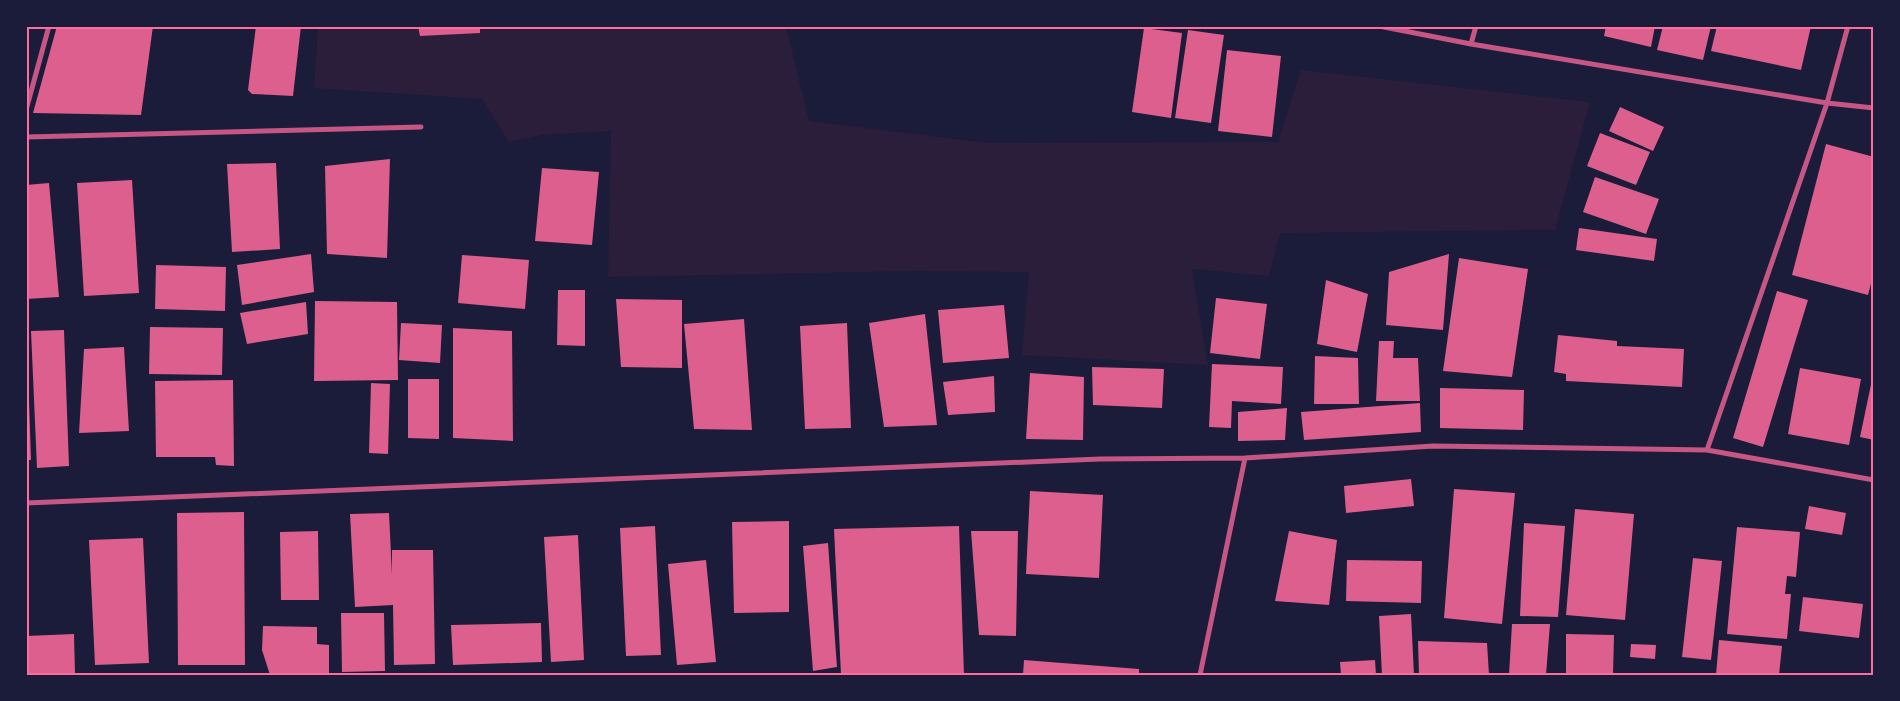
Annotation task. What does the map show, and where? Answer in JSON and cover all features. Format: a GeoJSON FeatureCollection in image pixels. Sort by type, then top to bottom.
{"type":"FeatureCollection","features":[{"type":"Feature","properties":{"kind":"street"},"geometry":{"type":"LineString","coordinates":[[26,110],[49,26]]}},
{"type":"Feature","properties":{"kind":"street"},"geometry":{"type":"LineString","coordinates":[[1379,26],[1471,44],[1827,103],[1874,108]]}},
{"type":"Feature","properties":{"kind":"street"},"geometry":{"type":"LineString","coordinates":[[1471,44],[1476,26]]}},
{"type":"Feature","properties":{"kind":"street"},"geometry":{"type":"LineString","coordinates":[[1707,450],[1827,103],[1848,26]]}},
{"type":"Feature","properties":{"kind":"street"},"geometry":{"type":"LineString","coordinates":[[26,137],[421,127]]}},
{"type":"Feature","properties":{"kind":"street"},"geometry":{"type":"LineString","coordinates":[[26,503],[1100,459],[1245,458],[1433,446],[1707,450],[1874,480]]}},
{"type":"Feature","properties":{"kind":"street"},"geometry":{"type":"LineString","coordinates":[[1200,675],[1245,458]]}},
{"type":"Feature","properties":{"kind":"shaded area"},"geometry":{"type":"Polygon","coordinates":[[[318,26],[786,26],[809,121],[987,143],[1278,142],[1301,70],[1590,102],[1555,230],[1280,233],[1269,276],[1192,269],[1208,365],[1022,355],[1029,272],[911,271],[608,277],[611,131],[542,135],[509,142],[482,99],[314,88],[318,26]]]}},
{"type":"Feature","properties":{"kind":"building"},"geometry":{"type":"Polygon","coordinates":[[[57,26],[153,26],[141,115],[33,113],[57,26]]]}},
{"type":"Feature","properties":{"kind":"building"},"geometry":{"type":"Polygon","coordinates":[[[256,26],[301,26],[293,96],[252,94],[248,90],[256,26]]]}},
{"type":"Feature","properties":{"kind":"building"},"geometry":{"type":"Polygon","coordinates":[[[418,26],[480,26],[480,33],[420,36],[418,26]]]}},
{"type":"Feature","properties":{"kind":"building"},"geometry":{"type":"Polygon","coordinates":[[[1606,26],[1655,26],[1651,47],[1604,36],[1606,26]]]}},
{"type":"Feature","properties":{"kind":"building"},"geometry":{"type":"Polygon","coordinates":[[[1663,26],[1711,26],[1703,60],[1657,50],[1663,26]]]}},
{"type":"Feature","properties":{"kind":"building"},"geometry":{"type":"Polygon","coordinates":[[[1717,26],[1811,26],[1801,70],[1711,51],[1717,26]]]}},
{"type":"Feature","properties":{"kind":"building"},"geometry":{"type":"Polygon","coordinates":[[[1144,28],[1182,33],[1171,118],[1132,112],[1144,28]]]}},
{"type":"Feature","properties":{"kind":"building"},"geometry":{"type":"Polygon","coordinates":[[[1188,30],[1224,35],[1211,123],[1175,118],[1188,30]]]}},
{"type":"Feature","properties":{"kind":"building"},"geometry":{"type":"Polygon","coordinates":[[[1227,50],[1281,56],[1272,137],[1218,131],[1227,50]]]}},
{"type":"Feature","properties":{"kind":"building"},"geometry":{"type":"Polygon","coordinates":[[[1620,107],[1664,127],[1653,151],[1609,131],[1620,107]]]}},
{"type":"Feature","properties":{"kind":"building"},"geometry":{"type":"Polygon","coordinates":[[[1600,133],[1650,152],[1636,185],[1587,166],[1600,133]]]}},
{"type":"Feature","properties":{"kind":"building"},"geometry":{"type":"Polygon","coordinates":[[[1826,144],[1874,157],[1874,272],[1868,295],[1792,275],[1826,144]]]}},
{"type":"Feature","properties":{"kind":"building"},"geometry":{"type":"Polygon","coordinates":[[[390,159],[387,258],[327,254],[325,166],[390,159]]]}},
{"type":"Feature","properties":{"kind":"building"},"geometry":{"type":"Polygon","coordinates":[[[276,163],[280,249],[232,252],[227,164],[276,163]]]}},
{"type":"Feature","properties":{"kind":"building"},"geometry":{"type":"Polygon","coordinates":[[[542,168],[599,172],[592,245],[535,241],[542,168]]]}},
{"type":"Feature","properties":{"kind":"building"},"geometry":{"type":"Polygon","coordinates":[[[1595,177],[1659,199],[1646,234],[1583,212],[1595,177]]]}},
{"type":"Feature","properties":{"kind":"building"},"geometry":{"type":"Polygon","coordinates":[[[132,180],[139,293],[84,296],[77,183],[132,180]]]}},
{"type":"Feature","properties":{"kind":"building"},"geometry":{"type":"Polygon","coordinates":[[[49,183],[59,297],[26,299],[26,185],[49,183]]]}},
{"type":"Feature","properties":{"kind":"building"},"geometry":{"type":"Polygon","coordinates":[[[1579,228],[1657,239],[1654,261],[1576,250],[1579,228]]]}},
{"type":"Feature","properties":{"kind":"building"},"geometry":{"type":"Polygon","coordinates":[[[311,254],[314,292],[242,305],[237,265],[311,254]]]}},
{"type":"Feature","properties":{"kind":"building"},"geometry":{"type":"Polygon","coordinates":[[[1449,254],[1443,330],[1386,325],[1389,272],[1449,254]]]}},
{"type":"Feature","properties":{"kind":"building"},"geometry":{"type":"Polygon","coordinates":[[[462,255],[529,260],[525,309],[458,303],[462,255]]]}},
{"type":"Feature","properties":{"kind":"building"},"geometry":{"type":"Polygon","coordinates":[[[1459,258],[1528,269],[1512,377],[1443,371],[1459,258]]]}},
{"type":"Feature","properties":{"kind":"building"},"geometry":{"type":"Polygon","coordinates":[[[156,265],[226,267],[225,311],[155,309],[156,265]]]}},
{"type":"Feature","properties":{"kind":"building"},"geometry":{"type":"Polygon","coordinates":[[[1326,280],[1368,294],[1357,352],[1317,344],[1326,280]]]}},
{"type":"Feature","properties":{"kind":"building"},"geometry":{"type":"Polygon","coordinates":[[[558,290],[585,290],[585,346],[557,345],[558,290]]]}},
{"type":"Feature","properties":{"kind":"building"},"geometry":{"type":"Polygon","coordinates":[[[1777,291],[1808,300],[1763,447],[1733,438],[1777,291]]]}},
{"type":"Feature","properties":{"kind":"building"},"geometry":{"type":"Polygon","coordinates":[[[1216,298],[1267,304],[1260,359],[1210,353],[1216,298]]]}},
{"type":"Feature","properties":{"kind":"building"},"geometry":{"type":"Polygon","coordinates":[[[616,299],[682,300],[682,368],[621,367],[616,299]]]}},
{"type":"Feature","properties":{"kind":"building"},"geometry":{"type":"Polygon","coordinates":[[[315,301],[397,302],[398,380],[314,381],[315,301]]]}},
{"type":"Feature","properties":{"kind":"building"},"geometry":{"type":"Polygon","coordinates":[[[306,302],[308,334],[247,344],[240,313],[306,302]]]}},
{"type":"Feature","properties":{"kind":"building"},"geometry":{"type":"Polygon","coordinates":[[[1004,305],[1009,358],[943,363],[938,310],[1004,305]]]}},
{"type":"Feature","properties":{"kind":"building"},"geometry":{"type":"Polygon","coordinates":[[[925,314],[937,425],[884,427],[869,323],[925,314]]]}},
{"type":"Feature","properties":{"kind":"building"},"geometry":{"type":"Polygon","coordinates":[[[744,319],[752,430],[694,429],[684,324],[744,319]]]}},
{"type":"Feature","properties":{"kind":"building"},"geometry":{"type":"Polygon","coordinates":[[[401,323],[442,325],[440,363],[399,360],[401,323]]]}},
{"type":"Feature","properties":{"kind":"building"},"geometry":{"type":"Polygon","coordinates":[[[847,323],[851,428],[805,429],[800,326],[847,323]]]}},
{"type":"Feature","properties":{"kind":"building"},"geometry":{"type":"Polygon","coordinates":[[[150,327],[223,328],[222,375],[149,374],[150,327]]]}},
{"type":"Feature","properties":{"kind":"building"},"geometry":{"type":"Polygon","coordinates":[[[453,328],[512,331],[513,441],[453,438],[453,328]]]}},
{"type":"Feature","properties":{"kind":"building"},"geometry":{"type":"Polygon","coordinates":[[[64,330],[69,466],[37,468],[31,331],[64,330]]]}},
{"type":"Feature","properties":{"kind":"building"},"geometry":{"type":"Polygon","coordinates":[[[1558,335],[1617,341],[1617,346],[1684,349],[1682,387],[1566,381],[1566,374],[1554,372],[1558,335]]]}},
{"type":"Feature","properties":{"kind":"building"},"geometry":{"type":"Polygon","coordinates":[[[1379,341],[1394,341],[1393,358],[1418,358],[1420,401],[1376,401],[1379,341]]]}},
{"type":"Feature","properties":{"kind":"building"},"geometry":{"type":"Polygon","coordinates":[[[124,347],[129,431],[79,433],[84,349],[124,347]]]}},
{"type":"Feature","properties":{"kind":"building"},"geometry":{"type":"Polygon","coordinates":[[[1315,356],[1358,358],[1359,404],[1314,404],[1315,356]]]}},
{"type":"Feature","properties":{"kind":"building"},"geometry":{"type":"Polygon","coordinates":[[[1212,364],[1283,367],[1281,404],[1232,401],[1231,428],[1209,427],[1212,364]]]}},
{"type":"Feature","properties":{"kind":"building"},"geometry":{"type":"Polygon","coordinates":[[[1092,367],[1164,369],[1162,408],[1093,405],[1092,367]]]}},
{"type":"Feature","properties":{"kind":"building"},"geometry":{"type":"Polygon","coordinates":[[[1800,368],[1861,379],[1849,445],[1788,434],[1800,368]]]}},
{"type":"Feature","properties":{"kind":"building"},"geometry":{"type":"Polygon","coordinates":[[[26,371],[28,371],[31,460],[26,460],[26,371]]]}},
{"type":"Feature","properties":{"kind":"building"},"geometry":{"type":"Polygon","coordinates":[[[1030,373],[1084,377],[1083,440],[1026,439],[1030,373]]]}},
{"type":"Feature","properties":{"kind":"building"},"geometry":{"type":"Polygon","coordinates":[[[1874,375],[1874,440],[1860,437],[1874,375]]]}},
{"type":"Feature","properties":{"kind":"building"},"geometry":{"type":"Polygon","coordinates":[[[994,376],[995,412],[948,415],[943,382],[994,376]]]}},
{"type":"Feature","properties":{"kind":"building"},"geometry":{"type":"Polygon","coordinates":[[[408,379],[439,379],[439,439],[408,438],[408,379]]]}},
{"type":"Feature","properties":{"kind":"building"},"geometry":{"type":"Polygon","coordinates":[[[233,380],[234,466],[216,465],[215,457],[156,457],[155,381],[233,380]]]}},
{"type":"Feature","properties":{"kind":"building"},"geometry":{"type":"Polygon","coordinates":[[[371,383],[390,384],[388,454],[369,453],[371,383]]]}},
{"type":"Feature","properties":{"kind":"building"},"geometry":{"type":"Polygon","coordinates":[[[1440,388],[1524,390],[1523,430],[1440,428],[1440,388]]]}},
{"type":"Feature","properties":{"kind":"building"},"geometry":{"type":"Polygon","coordinates":[[[1420,403],[1421,432],[1304,440],[1301,412],[1420,403]]]}},
{"type":"Feature","properties":{"kind":"building"},"geometry":{"type":"Polygon","coordinates":[[[1287,408],[1285,440],[1238,441],[1238,412],[1287,408]]]}},
{"type":"Feature","properties":{"kind":"building"},"geometry":{"type":"Polygon","coordinates":[[[1411,479],[1414,506],[1346,513],[1344,486],[1411,479]]]}},
{"type":"Feature","properties":{"kind":"building"},"geometry":{"type":"Polygon","coordinates":[[[1454,489],[1515,493],[1502,624],[1444,618],[1454,489]]]}},
{"type":"Feature","properties":{"kind":"building"},"geometry":{"type":"Polygon","coordinates":[[[1030,491],[1103,495],[1099,578],[1026,574],[1030,491]]]}},
{"type":"Feature","properties":{"kind":"building"},"geometry":{"type":"Polygon","coordinates":[[[1809,506],[1846,513],[1842,535],[1805,529],[1809,506]]]}},
{"type":"Feature","properties":{"kind":"building"},"geometry":{"type":"Polygon","coordinates":[[[1575,509],[1634,514],[1625,620],[1566,615],[1575,509]]]}},
{"type":"Feature","properties":{"kind":"building"},"geometry":{"type":"Polygon","coordinates":[[[244,512],[245,665],[178,665],[177,513],[244,512]]]}},
{"type":"Feature","properties":{"kind":"building"},"geometry":{"type":"Polygon","coordinates":[[[389,513],[392,575],[392,550],[433,550],[435,664],[394,665],[393,605],[355,607],[350,514],[389,513]]]}},
{"type":"Feature","properties":{"kind":"building"},"geometry":{"type":"Polygon","coordinates":[[[789,521],[789,612],[734,613],[732,522],[789,521]]]}},
{"type":"Feature","properties":{"kind":"building"},"geometry":{"type":"Polygon","coordinates":[[[1524,523],[1565,526],[1558,617],[1520,616],[1524,523]]]}},
{"type":"Feature","properties":{"kind":"building"},"geometry":{"type":"Polygon","coordinates":[[[655,526],[661,655],[626,656],[620,528],[655,526]]]}},
{"type":"Feature","properties":{"kind":"building"},"geometry":{"type":"Polygon","coordinates":[[[959,526],[964,675],[841,675],[834,529],[959,526]]]}},
{"type":"Feature","properties":{"kind":"building"},"geometry":{"type":"Polygon","coordinates":[[[1737,527],[1800,532],[1796,577],[1787,576],[1785,594],[1791,594],[1787,639],[1727,634],[1737,527]]]}},
{"type":"Feature","properties":{"kind":"building"},"geometry":{"type":"Polygon","coordinates":[[[318,531],[319,600],[281,600],[280,532],[318,531]]]}},
{"type":"Feature","properties":{"kind":"building"},"geometry":{"type":"Polygon","coordinates":[[[971,531],[1018,531],[1016,636],[979,635],[971,531]]]}},
{"type":"Feature","properties":{"kind":"building"},"geometry":{"type":"Polygon","coordinates":[[[1289,531],[1337,540],[1329,605],[1275,601],[1289,531]]]}},
{"type":"Feature","properties":{"kind":"building"},"geometry":{"type":"Polygon","coordinates":[[[578,535],[584,660],[551,662],[544,537],[578,535]]]}},
{"type":"Feature","properties":{"kind":"building"},"geometry":{"type":"Polygon","coordinates":[[[143,538],[149,663],[95,665],[89,540],[143,538]]]}},
{"type":"Feature","properties":{"kind":"building"},"geometry":{"type":"Polygon","coordinates":[[[828,543],[837,667],[813,671],[803,546],[828,543]]]}},
{"type":"Feature","properties":{"kind":"building"},"geometry":{"type":"Polygon","coordinates":[[[1693,558],[1722,561],[1711,660],[1682,657],[1693,558]]]}},
{"type":"Feature","properties":{"kind":"building"},"geometry":{"type":"Polygon","coordinates":[[[706,560],[716,662],[677,665],[668,564],[706,560]]]}},
{"type":"Feature","properties":{"kind":"building"},"geometry":{"type":"Polygon","coordinates":[[[1347,560],[1422,561],[1421,603],[1346,601],[1347,560]]]}},
{"type":"Feature","properties":{"kind":"building"},"geometry":{"type":"Polygon","coordinates":[[[1803,597],[1863,604],[1859,638],[1799,631],[1803,597]]]}},
{"type":"Feature","properties":{"kind":"building"},"geometry":{"type":"Polygon","coordinates":[[[341,613],[384,613],[385,671],[342,672],[341,613]]]}},
{"type":"Feature","properties":{"kind":"building"},"geometry":{"type":"Polygon","coordinates":[[[1411,614],[1414,675],[1382,675],[1379,616],[1411,614]]]}},
{"type":"Feature","properties":{"kind":"building"},"geometry":{"type":"Polygon","coordinates":[[[541,623],[542,662],[453,665],[451,625],[541,623]]]}},
{"type":"Feature","properties":{"kind":"building"},"geometry":{"type":"Polygon","coordinates":[[[1512,624],[1550,624],[1546,675],[1509,675],[1512,624]]]}},
{"type":"Feature","properties":{"kind":"building"},"geometry":{"type":"Polygon","coordinates":[[[263,626],[317,627],[317,644],[329,645],[329,675],[270,675],[262,650],[263,626]]]}},
{"type":"Feature","properties":{"kind":"building"},"geometry":{"type":"Polygon","coordinates":[[[74,634],[75,673],[26,674],[26,636],[74,634]]]}},
{"type":"Feature","properties":{"kind":"building"},"geometry":{"type":"Polygon","coordinates":[[[1566,634],[1614,635],[1613,675],[1566,675],[1566,634]]]}},
{"type":"Feature","properties":{"kind":"building"},"geometry":{"type":"Polygon","coordinates":[[[1719,640],[1782,646],[1779,675],[1716,675],[1719,640]]]}},
{"type":"Feature","properties":{"kind":"building"},"geometry":{"type":"Polygon","coordinates":[[[1418,641],[1487,643],[1489,675],[1419,675],[1418,641]]]}},
{"type":"Feature","properties":{"kind":"building"},"geometry":{"type":"Polygon","coordinates":[[[1631,644],[1656,645],[1655,659],[1630,657],[1631,644]]]}},
{"type":"Feature","properties":{"kind":"building"},"geometry":{"type":"Polygon","coordinates":[[[1024,660],[1139,669],[1139,675],[1023,675],[1024,660]]]}},
{"type":"Feature","properties":{"kind":"building"},"geometry":{"type":"Polygon","coordinates":[[[1375,660],[1376,675],[1341,675],[1340,662],[1375,660]]]}}]}
